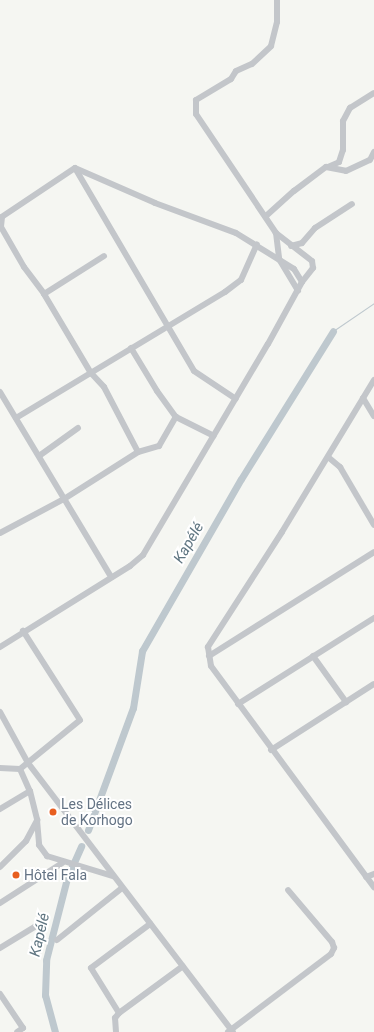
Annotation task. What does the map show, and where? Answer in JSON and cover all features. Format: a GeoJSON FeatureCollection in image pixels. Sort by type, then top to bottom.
{"type":"FeatureCollection","features":[{"type":"Feature","properties":{"kind":"street"},"geometry":{"type":"LineString","coordinates":[[0,647],[143,555],[236,399],[302,282],[313,268],[312,261],[276,233],[196,114],[196,100],[231,78],[236,71],[252,64],[271,46],[277,22],[277,0]]}},
{"type":"Feature","properties":{"kind":"street"},"geometry":{"type":"LineString","coordinates":[[266,216],[294,190],[328,167],[339,162],[344,150],[343,121],[350,108],[374,93]]}},
{"type":"Feature","properties":{"kind":"street"},"geometry":{"type":"LineString","coordinates":[[328,167],[346,171],[370,160],[374,152]]}},
{"type":"Feature","properties":{"kind":"street"},"geometry":{"type":"LineString","coordinates":[[75,168],[1,217],[1,227],[24,266],[44,294],[91,373],[104,386],[138,452]]}},
{"type":"Feature","properties":{"kind":"street"},"geometry":{"type":"LineString","coordinates":[[75,168],[155,203],[236,233],[257,244],[294,268],[302,282]]}},
{"type":"Feature","properties":{"kind":"street"},"geometry":{"type":"LineString","coordinates":[[75,168],[194,371],[236,399]]}},
{"type":"Feature","properties":{"kind":"street"},"geometry":{"type":"LineString","coordinates":[[291,246],[302,243],[315,228],[352,204]]}},
{"type":"Feature","properties":{"kind":"street"},"geometry":{"type":"LineString","coordinates":[[276,233],[279,259],[298,291]]}},
{"type":"Feature","properties":{"kind":"street"},"geometry":{"type":"LineString","coordinates":[[16,418],[241,280],[257,244]]}},
{"type":"Feature","properties":{"kind":"street"},"geometry":{"type":"LineString","coordinates":[[44,294],[104,256]]}},
{"type":"Feature","properties":{"kind":"street"},"geometry":{"type":"LineString","coordinates":[[132,348],[157,391],[176,417],[214,436]]}},
{"type":"Feature","properties":{"kind":"street"},"geometry":{"type":"LineString","coordinates":[[374,380],[328,457],[208,647],[208,656],[211,666],[271,750],[374,887]]}},
{"type":"Feature","properties":{"kind":"street"},"geometry":{"type":"LineString","coordinates":[[0,392],[111,577]]}},
{"type":"Feature","properties":{"kind":"street"},"geometry":{"type":"LineString","coordinates":[[363,398],[374,416]]}},
{"type":"Feature","properties":{"kind":"street"},"geometry":{"type":"LineString","coordinates":[[0,533],[64,499],[138,452],[159,446],[176,417]]}},
{"type":"Feature","properties":{"kind":"street"},"geometry":{"type":"LineString","coordinates":[[39,456],[78,428]]}},
{"type":"Feature","properties":{"kind":"street"},"geometry":{"type":"LineString","coordinates":[[328,457],[340,467],[374,525]]}},
{"type":"Feature","properties":{"kind":"street"},"geometry":{"type":"LineString","coordinates":[[208,656],[374,552]]}},
{"type":"Feature","properties":{"kind":"street"},"geometry":{"type":"LineString","coordinates":[[238,704],[374,618]]}},
{"type":"Feature","properties":{"kind":"street"},"geometry":{"type":"LineString","coordinates":[[0,768],[20,769],[80,720],[23,631]]}},
{"type":"Feature","properties":{"kind":"street"},"geometry":{"type":"LineString","coordinates":[[313,656],[346,702]]}},
{"type":"Feature","properties":{"kind":"street"},"geometry":{"type":"LineString","coordinates":[[271,750],[374,684]]}},
{"type":"Feature","properties":{"kind":"street"},"geometry":{"type":"LineString","coordinates":[[0,712],[28,763],[231,1031],[331,954],[334,948],[332,942],[288,890]]}},
{"type":"Feature","properties":{"kind":"street"},"geometry":{"type":"LineString","coordinates":[[20,769],[30,791],[37,820],[39,845],[47,856],[62,863],[113,876]]}},
{"type":"Feature","properties":{"kind":"street"},"geometry":{"type":"LineString","coordinates":[[0,809],[30,791]]}},
{"type":"Feature","properties":{"kind":"street"},"geometry":{"type":"LineString","coordinates":[[0,867],[26,841],[37,820]]}},
{"type":"Feature","properties":{"kind":"street"},"geometry":{"type":"LineString","coordinates":[[0,903],[62,863]]}},
{"type":"Feature","properties":{"kind":"street"},"geometry":{"type":"LineString","coordinates":[[366,877],[374,874]]}},
{"type":"Feature","properties":{"kind":"street"},"geometry":{"type":"LineString","coordinates":[[58,940],[122,888]]}},
{"type":"Feature","properties":{"kind":"street"},"geometry":{"type":"LineString","coordinates":[[119,1013],[91,968],[150,924]]}},
{"type":"Feature","properties":{"kind":"street"},"geometry":{"type":"LineString","coordinates":[[0,948],[36,926]]}},
{"type":"Feature","properties":{"kind":"street"},"geometry":{"type":"LineString","coordinates":[[116,1032],[116,1018],[119,1013],[183,966]]}},
{"type":"Feature","properties":{"kind":"street"},"geometry":{"type":"LineString","coordinates":[[0,994],[23,1028],[17,1032]]}},
{"type":"Feature","properties":{"kind":"waterway","name":"Kapélé"},"geometry":{"type":"LineString","coordinates":[[333,331],[374,303]]}},
{"type":"Feature","properties":{"kind":"waterway","name":"Kapélé"},"geometry":{"type":"LineString","coordinates":[[88,830],[133,708],[142,651],[241,479],[333,331]]}},
{"type":"Feature","properties":{"kind":"waterway","name":"Kapélé"},"geometry":{"type":"LineString","coordinates":[[55,1032],[45,995],[46,960],[67,878],[81,846]]}},
{"type":"Feature","properties":{"kind":"place","name":"Les Délices de Korhogo"},"geometry":{"type":"Point","coordinates":[53,812]}},
{"type":"Feature","properties":{"kind":"place","name":"Hôtel Fala"},"geometry":{"type":"Point","coordinates":[16,875]}}]}
